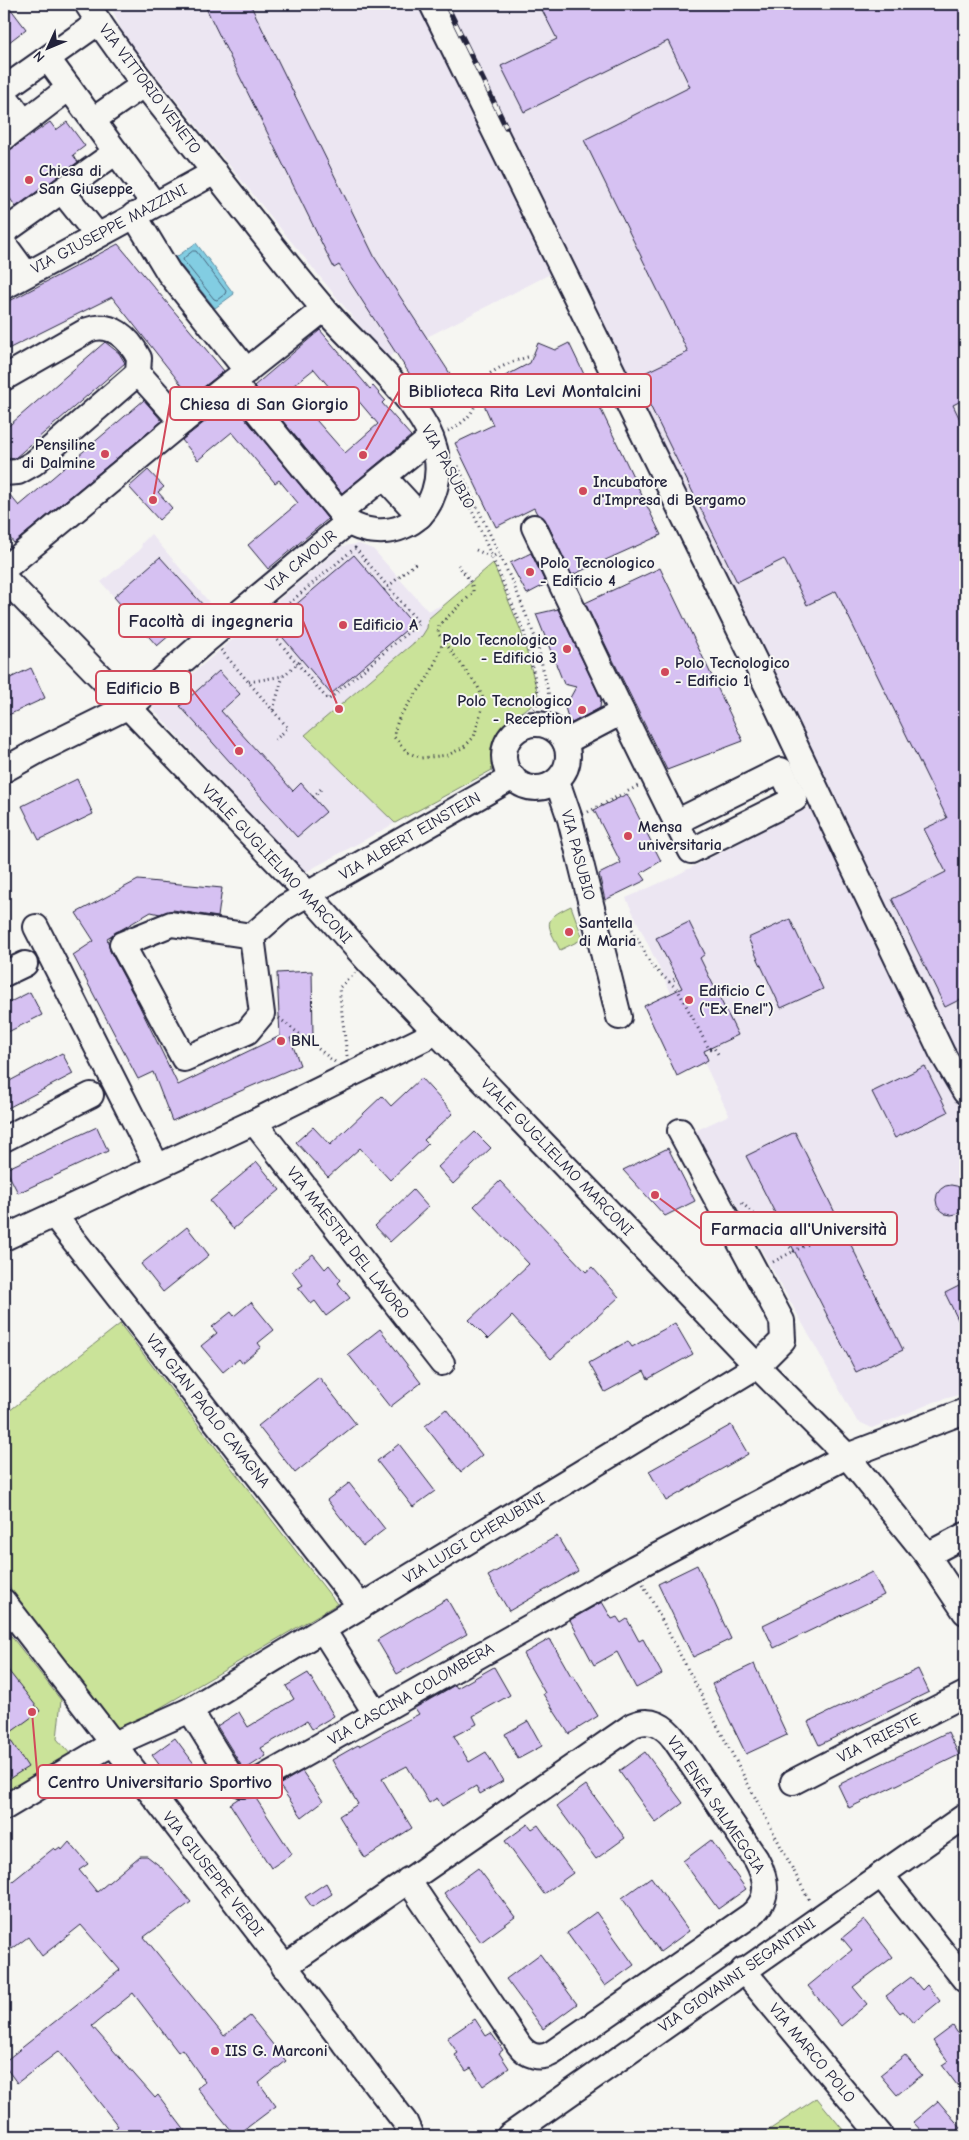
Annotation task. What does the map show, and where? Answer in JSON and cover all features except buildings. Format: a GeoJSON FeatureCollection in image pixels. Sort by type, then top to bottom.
{"type":"FeatureCollection","features":[{"type":"Feature","properties":{"kind":"street"},"geometry":{"type":"LineString","coordinates":[[432,4],[730,609],[942,1053],[965,1092]]}},
{"type":"Feature","properties":{"kind":"street"},"geometry":{"type":"LineString","coordinates":[[4,89],[48,59],[93,13]]}},
{"type":"Feature","properties":{"kind":"street","name":"VIA VITTORIO VENETO"},"geometry":{"type":"LineString","coordinates":[[93,13],[143,85],[215,172]]}},
{"type":"Feature","properties":{"kind":"street"},"geometry":{"type":"LineString","coordinates":[[48,59],[116,152],[144,210],[157,256],[296,458],[344,517],[384,477],[432,440],[438,463],[436,483],[430,502],[420,516],[384,477]]}},
{"type":"Feature","properties":{"kind":"street"},"geometry":{"type":"LineString","coordinates":[[93,120],[143,85]]}},
{"type":"Feature","properties":{"kind":"street"},"geometry":{"type":"LineString","coordinates":[[4,138],[70,88]]}},
{"type":"Feature","properties":{"kind":"street"},"geometry":{"type":"LineString","coordinates":[[4,95],[24,122]]}},
{"type":"Feature","properties":{"kind":"street"},"geometry":{"type":"LineString","coordinates":[[4,232],[116,152]]}},
{"type":"Feature","properties":{"kind":"street","name":"VIA GIUSEPPE MAZZINI"},"geometry":{"type":"LineString","coordinates":[[4,287],[215,172]]}},
{"type":"Feature","properties":{"kind":"street","name":"VIA PASUBIO"},"geometry":{"type":"LineString","coordinates":[[215,172],[324,309],[406,399],[432,440]]}},
{"type":"Feature","properties":{"kind":"street"},"geometry":{"type":"LineString","coordinates":[[62,191],[97,235]]}},
{"type":"Feature","properties":{"kind":"street"},"geometry":{"type":"LineString","coordinates":[[4,244],[26,274]]}},
{"type":"Feature","properties":{"kind":"street"},"geometry":{"type":"LineString","coordinates":[[4,569],[182,422],[324,309]]}},
{"type":"Feature","properties":{"kind":"street"},"geometry":{"type":"LineString","coordinates":[[4,378],[96,327],[102,326],[113,329],[135,350],[139,358],[138,373],[34,463],[18,472],[4,473]]}},
{"type":"Feature","properties":{"kind":"street"},"geometry":{"type":"LineString","coordinates":[[138,373],[182,422]]}},
{"type":"Feature","properties":{"kind":"street","name":"VIA CAVOUR"},"geometry":{"type":"LineString","coordinates":[[4,770],[38,750],[129,707],[344,517],[364,529],[391,530],[409,524],[420,516]]}},
{"type":"Feature","properties":{"kind":"street"},"geometry":{"type":"LineString","coordinates":[[534,526],[622,712],[654,778],[676,822],[691,851],[795,800],[781,770],[676,822]]}},
{"type":"Feature","properties":{"kind":"street","name":"VIALE GUGLIELMO MARCONI"},"geometry":{"type":"LineString","coordinates":[[4,578],[308,894],[368,961],[756,1366],[846,1456],[928,1555],[965,1612]]}},
{"type":"Feature","properties":{"kind":"street"},"geometry":{"type":"LineString","coordinates":[[565,742],[622,712]]}},
{"type":"Feature","properties":{"kind":"street"},"geometry":{"type":"LineString","coordinates":[[538,724],[552,729],[565,742],[568,752],[568,763],[564,773],[557,781],[548,786],[539,788],[529,787],[512,777],[507,769],[505,749],[509,740],[524,727],[538,724]]}},
{"type":"Feature","properties":{"kind":"street","name":"VIA ALBERT EINSTEIN"},"geometry":{"type":"LineString","coordinates":[[252,936],[285,907],[512,777]]}},
{"type":"Feature","properties":{"kind":"street","name":"VIA PASUBIO"},"geometry":{"type":"LineString","coordinates":[[557,781],[570,819],[619,1017]]}},
{"type":"Feature","properties":{"kind":"street"},"geometry":{"type":"LineString","coordinates":[[171,924],[252,936],[262,1014],[247,1032],[184,1059],[122,944],[171,924]]}},
{"type":"Feature","properties":{"kind":"street"},"geometry":{"type":"LineString","coordinates":[[36,927],[157,1166]]}},
{"type":"Feature","properties":{"kind":"street"},"geometry":{"type":"LineString","coordinates":[[4,974],[25,964]]}},
{"type":"Feature","properties":{"kind":"street"},"geometry":{"type":"LineString","coordinates":[[6,1230],[54,1215],[254,1122],[437,1032]]}},
{"type":"Feature","properties":{"kind":"street"},"geometry":{"type":"LineString","coordinates":[[4,1139],[91,1095]]}},
{"type":"Feature","properties":{"kind":"street","name":"VIA MAESTRI DEL LAVORO"},"geometry":{"type":"LineString","coordinates":[[254,1122],[442,1363]]}},
{"type":"Feature","properties":{"kind":"street","name":"VIA LUIGI CHERUBINI"},"geometry":{"type":"LineString","coordinates":[[190,1710],[756,1366],[783,1340],[782,1320],[680,1131]]}},
{"type":"Feature","properties":{"kind":"street","name":"VIA GIAN PAOLO CAVAGNA"},"geometry":{"type":"LineString","coordinates":[[54,1215],[361,1607]]}},
{"type":"Feature","properties":{"kind":"street","name":"VIA CASCINA COLOMBERA"},"geometry":{"type":"LineString","coordinates":[[190,1710],[232,1778],[247,1786],[256,1783],[634,1568],[846,1456],[965,1412]]}},
{"type":"Feature","properties":{"kind":"street"},"geometry":{"type":"LineString","coordinates":[[928,1555],[965,1535]]}},
{"type":"Feature","properties":{"kind":"street","name":"VIA GIUSEPPE VERDI"},"geometry":{"type":"LineString","coordinates":[[4,1602],[408,2129],[425,2136]]}},
{"type":"Feature","properties":{"kind":"street"},"geometry":{"type":"LineString","coordinates":[[323,1630],[376,1714]]}},
{"type":"Feature","properties":{"kind":"street","name":"VIA TRIESTE"},"geometry":{"type":"LineString","coordinates":[[792,1782],[965,1694]]}},
{"type":"Feature","properties":{"kind":"street"},"geometry":{"type":"LineString","coordinates":[[4,1808],[112,1744],[190,1710]]}},
{"type":"Feature","properties":{"kind":"street","name":"VIA ENEA SALMEGGIA"},"geometry":{"type":"LineString","coordinates":[[284,1967],[408,1880],[634,1725],[650,1722],[663,1727],[675,1740],[756,1859],[765,1879],[766,1890],[764,1900],[752,1914],[552,2053],[541,2057],[531,2055],[522,2049],[408,1880]]}},
{"type":"Feature","properties":{"kind":"street","name":"VIA GIOVANNI SEGANTINI"},"geometry":{"type":"LineString","coordinates":[[508,2136],[965,1816]]}},
{"type":"Feature","properties":{"kind":"street"},"geometry":{"type":"LineString","coordinates":[[880,1875],[965,1980]]}},
{"type":"Feature","properties":{"kind":"street","name":"VIA MARCO POLO"},"geometry":{"type":"LineString","coordinates":[[743,1970],[881,2136]]}},
{"type":"Feature","properties":{"kind":"path"},"geometry":{"type":"LineString","coordinates":[[432,440],[451,429],[472,412],[479,387],[487,376],[515,361],[532,356]]}},
{"type":"Feature","properties":{"kind":"path"},"geometry":{"type":"LineString","coordinates":[[456,463],[516,590],[539,651],[549,696],[547,706],[538,724]]}},
{"type":"Feature","properties":{"kind":"path","name":"VIA PASUBIO"},"geometry":{"type":"LineString","coordinates":[[456,478],[475,517],[524,632],[540,700],[534,709],[525,716],[538,724]]}},
{"type":"Feature","properties":{"kind":"path"},"geometry":{"type":"LineString","coordinates":[[355,548],[388,587],[419,623],[328,700],[264,624],[355,548]]}},
{"type":"Feature","properties":{"kind":"path"},"geometry":{"type":"LineString","coordinates":[[476,550],[492,556],[499,553]]}},
{"type":"Feature","properties":{"kind":"path"},"geometry":{"type":"LineString","coordinates":[[384,590],[417,562]]}},
{"type":"Feature","properties":{"kind":"path"},"geometry":{"type":"LineString","coordinates":[[444,641],[430,675],[409,701],[399,718],[395,730],[394,737],[407,752],[421,758],[448,755],[469,742],[474,737],[484,701],[478,687],[444,641],[438,633],[439,625],[473,593],[474,589],[458,565]]}},
{"type":"Feature","properties":{"kind":"path"},"geometry":{"type":"LineString","coordinates":[[220,649],[288,728],[275,740]]}},
{"type":"Feature","properties":{"kind":"path"},"geometry":{"type":"LineString","coordinates":[[248,682],[283,676],[302,660]]}},
{"type":"Feature","properties":{"kind":"path"},"geometry":{"type":"LineString","coordinates":[[273,711],[283,676]]}},
{"type":"Feature","properties":{"kind":"path"},"geometry":{"type":"LineString","coordinates":[[583,815],[654,778]]}},
{"type":"Feature","properties":{"kind":"path"},"geometry":{"type":"LineString","coordinates":[[313,798],[322,788]]}},
{"type":"Feature","properties":{"kind":"path"},"geometry":{"type":"LineString","coordinates":[[597,930],[629,923],[652,966],[678,990],[709,1049],[714,1048],[718,1054]]}},
{"type":"Feature","properties":{"kind":"path"},"geometry":{"type":"LineString","coordinates":[[350,1074],[339,988],[368,961]]}},
{"type":"Feature","properties":{"kind":"path"},"geometry":{"type":"LineString","coordinates":[[670,982],[677,978]]}},
{"type":"Feature","properties":{"kind":"path"},"geometry":{"type":"LineString","coordinates":[[262,1014],[278,1017],[350,1074]]}},
{"type":"Feature","properties":{"kind":"path"},"geometry":{"type":"LineString","coordinates":[[735,1197],[794,1251]]}},
{"type":"Feature","properties":{"kind":"path"},"geometry":{"type":"LineString","coordinates":[[740,1205],[744,1213]]}},
{"type":"Feature","properties":{"kind":"path"},"geometry":{"type":"LineString","coordinates":[[777,1260],[811,1243]]}},
{"type":"Feature","properties":{"kind":"path"},"geometry":{"type":"LineString","coordinates":[[767,1254],[772,1262]]}},
{"type":"Feature","properties":{"kind":"path"},"geometry":{"type":"LineString","coordinates":[[634,1568],[819,1918]]}},
{"type":"Feature","properties":{"kind":"shaded area"},"geometry":{"type":"Polygon","coordinates":[[[110,4],[965,4],[965,1393],[934,1402],[872,1428],[857,1421],[695,1131],[729,1115],[626,898],[671,878],[809,807],[556,271],[386,358],[124,36],[110,4]]]}},
{"type":"Feature","properties":{"kind":"shaded area"},"geometry":{"type":"Polygon","coordinates":[[[151,534],[209,602],[157,646],[101,582],[141,549],[142,543],[151,534]]]}},
{"type":"Feature","properties":{"kind":"shaded area"},"geometry":{"type":"Polygon","coordinates":[[[359,544],[373,549],[428,611],[445,604],[493,563],[521,631],[539,698],[533,707],[522,711],[502,728],[495,749],[492,770],[304,873],[152,708],[342,546],[359,544]]]}},
{"type":"Feature","properties":{"kind":"green space"},"geometry":{"type":"Polygon","coordinates":[[[493,563],[521,631],[539,698],[513,718],[503,730],[496,744],[492,770],[395,823],[305,735],[422,636],[427,628],[428,619],[493,563]]]}},
{"type":"Feature","properties":{"kind":"green space"},"geometry":{"type":"Polygon","coordinates":[[[571,906],[583,939],[560,950],[549,924],[555,915],[571,906]]]}},
{"type":"Feature","properties":{"kind":"green space"},"geometry":{"type":"Polygon","coordinates":[[[120,1324],[337,1604],[119,1732],[4,1580],[4,1415],[120,1324]]]}},
{"type":"Feature","properties":{"kind":"green space"},"geometry":{"type":"Polygon","coordinates":[[[4,1627],[61,1700],[57,1739],[72,1756],[4,1797],[4,1627]]]}},
{"type":"Feature","properties":{"kind":"green space"},"geometry":{"type":"Polygon","coordinates":[[[817,2098],[848,2136],[760,2136],[817,2098]]]}},
{"type":"Feature","properties":{"kind":"water"},"geometry":{"type":"Polygon","coordinates":[[[196,243],[234,294],[215,308],[175,258],[196,243]]]}},
{"type":"Feature","properties":{"kind":"railway"},"geometry":{"type":"LineString","coordinates":[[446,4],[506,127]]}},
{"type":"Feature","properties":{"kind":"place","name":"Chiesa di San Giuseppe"},"geometry":{"type":"Point","coordinates":[29,180]}},
{"type":"Feature","properties":{"kind":"place","name":"Pensiline di Dalmine"},"geometry":{"type":"Point","coordinates":[105,454]}},
{"type":"Feature","properties":{"kind":"place","name":"Biblioteca Rita Levi Montalcini"},"geometry":{"type":"Point","coordinates":[363,455]}},
{"type":"Feature","properties":{"kind":"place","name":"Incubatore d'Impresa di Bergamo"},"geometry":{"type":"Point","coordinates":[583,491]}},
{"type":"Feature","properties":{"kind":"place","name":"Chiesa di San Giorgio"},"geometry":{"type":"Point","coordinates":[153,500]}},
{"type":"Feature","properties":{"kind":"place","name":"Polo Tecnologico - Edificio 4"},"geometry":{"type":"Point","coordinates":[530,572]}},
{"type":"Feature","properties":{"kind":"place","name":"Edificio A"},"geometry":{"type":"Point","coordinates":[343,625]}},
{"type":"Feature","properties":{"kind":"place","name":"Polo Tecnologico - Edificio 3"},"geometry":{"type":"Point","coordinates":[567,649]}},
{"type":"Feature","properties":{"kind":"place","name":"Polo Tecnologico - Edificio 1"},"geometry":{"type":"Point","coordinates":[665,672]}},
{"type":"Feature","properties":{"kind":"place","name":"Facoltà di ingegneria"},"geometry":{"type":"Point","coordinates":[339,709]}},
{"type":"Feature","properties":{"kind":"place","name":"Polo Tecnologico - Reception"},"geometry":{"type":"Point","coordinates":[582,710]}},
{"type":"Feature","properties":{"kind":"place","name":"Edificio B"},"geometry":{"type":"Point","coordinates":[239,751]}},
{"type":"Feature","properties":{"kind":"place","name":"Mensa universitaria"},"geometry":{"type":"Point","coordinates":[628,836]}},
{"type":"Feature","properties":{"kind":"place","name":"Santella di Maria"},"geometry":{"type":"Point","coordinates":[569,932]}},
{"type":"Feature","properties":{"kind":"place","name":"Edificio C (\"Ex Enel\")"},"geometry":{"type":"Point","coordinates":[689,1000]}},
{"type":"Feature","properties":{"kind":"place","name":"BNL"},"geometry":{"type":"Point","coordinates":[281,1041]}},
{"type":"Feature","properties":{"kind":"place","name":"Farmacia all'Università"},"geometry":{"type":"Point","coordinates":[655,1195]}},
{"type":"Feature","properties":{"kind":"place","name":"Centro Universitario Sportivo"},"geometry":{"type":"Point","coordinates":[32,1712]}},
{"type":"Feature","properties":{"kind":"place","name":"IIS G. Marconi"},"geometry":{"type":"Point","coordinates":[215,2051]}}]}
